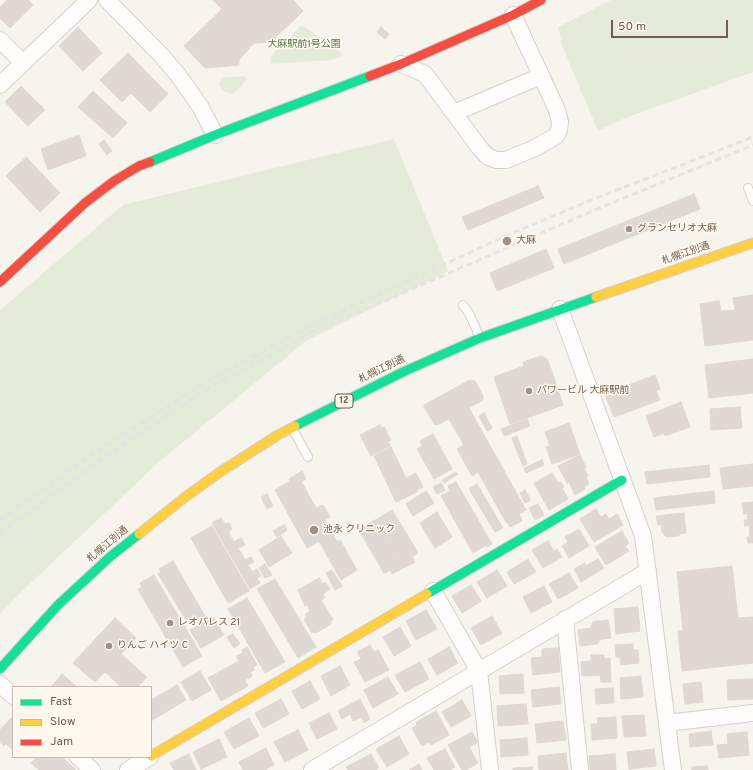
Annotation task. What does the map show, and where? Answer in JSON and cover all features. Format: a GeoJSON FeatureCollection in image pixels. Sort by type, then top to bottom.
{"type":"FeatureCollection","features":[{"type":"Feature","properties":{"kind":"main road"},"geometry":{"type":"LineString","coordinates":[[0,282],[85,204],[114,181],[139,166],[215,135],[401,64],[514,15],[541,0]]}},
{"type":"Feature","properties":{"kind":"main road","name":"札幌江別通"},"geometry":{"type":"LineString","coordinates":[[0,669],[58,605],[111,556],[214,476],[278,435],[405,371],[480,338],[753,243]]}},
{"type":"Feature","properties":{"kind":"main road"},"geometry":{"type":"LineString","coordinates":[[152,756],[622,480]]}},
{"type":"Feature","properties":{"kind":"street"},"geometry":{"type":"LineString","coordinates":[[0,85],[89,0]]}},
{"type":"Feature","properties":{"kind":"street"},"geometry":{"type":"LineString","coordinates":[[107,0],[161,55],[178,75],[200,106],[215,135]]}},
{"type":"Feature","properties":{"kind":"street"},"geometry":{"type":"LineString","coordinates":[[401,64],[425,74],[487,156],[496,160],[506,160],[535,148],[556,136],[560,130],[560,122],[557,110],[514,15]]}},
{"type":"Feature","properties":{"kind":"street"},"geometry":{"type":"LineString","coordinates":[[0,40],[22,63]]}},
{"type":"Feature","properties":{"kind":"street"},"geometry":{"type":"LineString","coordinates":[[454,113],[541,76]]}},
{"type":"Feature","properties":{"kind":"street"},"geometry":{"type":"LineString","coordinates":[[560,309],[643,536],[673,770]]}},
{"type":"Feature","properties":{"kind":"street"},"geometry":{"type":"LineString","coordinates":[[312,770],[648,571]]}},
{"type":"Feature","properties":{"kind":"street"},"geometry":{"type":"LineString","coordinates":[[433,590],[479,670],[490,770]]}},
{"type":"Feature","properties":{"kind":"street"},"geometry":{"type":"LineString","coordinates":[[565,620],[580,770]]}},
{"type":"Feature","properties":{"kind":"street"},"geometry":{"type":"LineString","coordinates":[[0,684],[12,695]]}},
{"type":"Feature","properties":{"kind":"street"},"geometry":{"type":"LineString","coordinates":[[667,723],[753,713]]}},
{"type":"Feature","properties":{"kind":"street"},"geometry":{"type":"LineString","coordinates":[[79,758],[92,770]]}},
{"type":"Feature","properties":{"kind":"street"},"geometry":{"type":"LineString","coordinates":[[128,770],[148,758]]}},
{"type":"Feature","properties":{"kind":"lane"},"geometry":{"type":"LineString","coordinates":[[748,188],[753,200]]}},
{"type":"Feature","properties":{"kind":"lane"},"geometry":{"type":"LineString","coordinates":[[463,305],[469,313],[480,338]]}},
{"type":"Feature","properties":{"kind":"lane"},"geometry":{"type":"LineString","coordinates":[[292,428],[308,457]]}},
{"type":"Feature","properties":{"kind":"green space"},"geometry":{"type":"Polygon","coordinates":[[[611,0],[753,0],[753,72],[625,118],[598,131],[563,48],[558,27],[611,0]]]}},
{"type":"Feature","properties":{"kind":"green space","name":"大麻駅前1号公園"},"geometry":{"type":"Polygon","coordinates":[[[302,25],[344,55],[332,60],[270,64],[271,56],[302,25]]]}},
{"type":"Feature","properties":{"kind":"green space"},"geometry":{"type":"Polygon","coordinates":[[[244,76],[246,80],[239,89],[232,94],[223,91],[219,85],[221,78],[244,76]]]}},
{"type":"Feature","properties":{"kind":"green space"},"geometry":{"type":"Polygon","coordinates":[[[394,139],[448,271],[306,341],[160,461],[18,595],[0,614],[0,310],[123,205],[394,139]]]}},
{"type":"Feature","properties":{"kind":"building"},"geometry":{"type":"Polygon","coordinates":[[[7,0],[28,0],[33,5],[10,28],[0,18],[0,7],[7,0]]]}},
{"type":"Feature","properties":{"kind":"building"},"geometry":{"type":"Polygon","coordinates":[[[213,0],[293,0],[303,11],[271,42],[254,43],[239,60],[239,65],[205,68],[184,46],[222,9],[213,0]]]}},
{"type":"Feature","properties":{"kind":"building"},"geometry":{"type":"Polygon","coordinates":[[[78,27],[102,53],[83,71],[59,46],[78,27]]]}},
{"type":"Feature","properties":{"kind":"building"},"geometry":{"type":"Polygon","coordinates":[[[381,27],[389,34],[385,39],[377,32],[381,27]]]}},
{"type":"Feature","properties":{"kind":"building"},"geometry":{"type":"Polygon","coordinates":[[[128,53],[168,94],[150,112],[131,93],[122,102],[100,80],[128,53]]]}},
{"type":"Feature","properties":{"kind":"building"},"geometry":{"type":"Polygon","coordinates":[[[21,86],[45,110],[28,126],[5,102],[21,86]]]}},
{"type":"Feature","properties":{"kind":"building"},"geometry":{"type":"Polygon","coordinates":[[[93,91],[127,123],[113,138],[78,107],[93,91]]]}},
{"type":"Feature","properties":{"kind":"building"},"geometry":{"type":"Polygon","coordinates":[[[79,135],[86,156],[48,170],[41,149],[79,135]]]}},
{"type":"Feature","properties":{"kind":"building"},"geometry":{"type":"Polygon","coordinates":[[[104,140],[112,151],[107,155],[99,144],[104,140]]]}},
{"type":"Feature","properties":{"kind":"building"},"geometry":{"type":"Polygon","coordinates":[[[26,157],[60,193],[40,212],[6,176],[26,157]]]}},
{"type":"Feature","properties":{"kind":"building"},"geometry":{"type":"Polygon","coordinates":[[[538,186],[544,198],[468,230],[462,217],[538,186]]]}},
{"type":"Feature","properties":{"kind":"building","name":"グランセリオ大麻"},"geometry":{"type":"Polygon","coordinates":[[[694,194],[700,209],[564,264],[558,249],[694,194]]]}},
{"type":"Feature","properties":{"kind":"building"},"geometry":{"type":"Polygon","coordinates":[[[546,249],[554,268],[497,291],[490,273],[546,249]]]}},
{"type":"Feature","properties":{"kind":"building"},"geometry":{"type":"Polygon","coordinates":[[[753,295],[753,340],[705,346],[700,304],[719,301],[721,311],[735,310],[733,298],[753,295]]]}},
{"type":"Feature","properties":{"kind":"building"},"geometry":{"type":"Polygon","coordinates":[[[541,356],[547,359],[551,369],[528,377],[523,362],[541,356]]]}},
{"type":"Feature","properties":{"kind":"building"},"geometry":{"type":"Polygon","coordinates":[[[753,359],[753,393],[709,398],[705,365],[753,359]]]}},
{"type":"Feature","properties":{"kind":"building","name":"パワービル 大麻駅前"},"geometry":{"type":"Polygon","coordinates":[[[524,366],[528,377],[551,369],[563,405],[510,424],[494,377],[524,366]]]}},
{"type":"Feature","properties":{"kind":"building"},"geometry":{"type":"Polygon","coordinates":[[[655,375],[660,389],[656,391],[660,400],[614,417],[605,394],[655,375]]]}},
{"type":"Feature","properties":{"kind":"building"},"geometry":{"type":"Polygon","coordinates":[[[470,380],[475,381],[483,396],[483,400],[435,425],[424,405],[470,380]]]}},
{"type":"Feature","properties":{"kind":"building"},"geometry":{"type":"Polygon","coordinates":[[[681,402],[690,427],[665,436],[664,433],[654,437],[646,416],[681,402]]]}},
{"type":"Feature","properties":{"kind":"building"},"geometry":{"type":"Polygon","coordinates":[[[740,407],[742,428],[711,430],[710,409],[740,407]]]}},
{"type":"Feature","properties":{"kind":"building"},"geometry":{"type":"Polygon","coordinates":[[[469,408],[526,510],[519,514],[522,521],[510,527],[478,472],[472,476],[457,449],[464,445],[449,419],[469,408]]]}},
{"type":"Feature","properties":{"kind":"building"},"geometry":{"type":"Polygon","coordinates":[[[484,413],[492,428],[487,431],[479,416],[484,413]]]}},
{"type":"Feature","properties":{"kind":"building"},"geometry":{"type":"Polygon","coordinates":[[[527,419],[530,426],[504,436],[501,429],[527,419]]]}},
{"type":"Feature","properties":{"kind":"building"},"geometry":{"type":"Polygon","coordinates":[[[569,423],[580,454],[552,464],[546,447],[550,446],[545,432],[569,423]]]}},
{"type":"Feature","properties":{"kind":"building"},"geometry":{"type":"Polygon","coordinates":[[[380,425],[382,428],[384,427],[391,440],[388,441],[390,446],[371,456],[360,435],[380,425]]]}},
{"type":"Feature","properties":{"kind":"building"},"geometry":{"type":"Polygon","coordinates":[[[433,434],[452,469],[434,479],[417,449],[422,446],[420,441],[433,434]]]}},
{"type":"Feature","properties":{"kind":"building"},"geometry":{"type":"Polygon","coordinates":[[[517,436],[527,464],[523,466],[512,438],[517,436]]]}},
{"type":"Feature","properties":{"kind":"building"},"geometry":{"type":"Polygon","coordinates":[[[391,447],[406,478],[416,473],[423,487],[417,490],[417,492],[396,502],[374,456],[391,447]]]}},
{"type":"Feature","properties":{"kind":"building"},"geometry":{"type":"Polygon","coordinates":[[[580,455],[586,467],[584,468],[588,476],[586,477],[589,484],[584,487],[585,489],[575,495],[569,482],[567,483],[558,466],[580,455]]]}},
{"type":"Feature","properties":{"kind":"building"},"geometry":{"type":"Polygon","coordinates":[[[542,460],[544,465],[526,473],[524,468],[542,460]]]}},
{"type":"Feature","properties":{"kind":"building"},"geometry":{"type":"Polygon","coordinates":[[[753,464],[753,486],[723,489],[720,468],[753,464]]]}},
{"type":"Feature","properties":{"kind":"building"},"geometry":{"type":"Polygon","coordinates":[[[709,465],[710,477],[647,484],[645,472],[709,465]]]}},
{"type":"Feature","properties":{"kind":"building","name":"池永 クリニック"},"geometry":{"type":"Polygon","coordinates":[[[302,471],[306,479],[301,481],[316,508],[323,505],[330,517],[325,520],[337,542],[340,540],[357,570],[341,580],[319,541],[307,548],[275,490],[290,481],[289,479],[302,471]]]}},
{"type":"Feature","properties":{"kind":"building"},"geometry":{"type":"Polygon","coordinates":[[[456,472],[458,474],[444,483],[442,480],[456,472]]]}},
{"type":"Feature","properties":{"kind":"building"},"geometry":{"type":"Polygon","coordinates":[[[552,473],[558,483],[561,482],[564,487],[562,488],[568,499],[549,510],[534,483],[552,473]]]}},
{"type":"Feature","properties":{"kind":"building"},"geometry":{"type":"Polygon","coordinates":[[[456,482],[492,544],[487,547],[486,545],[473,553],[441,496],[450,491],[448,486],[456,482]]]}},
{"type":"Feature","properties":{"kind":"building"},"geometry":{"type":"Polygon","coordinates":[[[441,483],[445,490],[437,494],[433,487],[441,483]]]}},
{"type":"Feature","properties":{"kind":"building"},"geometry":{"type":"Polygon","coordinates":[[[477,484],[503,528],[495,532],[469,489],[477,484]]]}},
{"type":"Feature","properties":{"kind":"building"},"geometry":{"type":"Polygon","coordinates":[[[525,490],[531,500],[525,503],[520,493],[525,490]]]}},
{"type":"Feature","properties":{"kind":"building"},"geometry":{"type":"Polygon","coordinates":[[[426,491],[434,503],[413,516],[406,504],[426,491]]]}},
{"type":"Feature","properties":{"kind":"building"},"geometry":{"type":"Polygon","coordinates":[[[714,491],[715,503],[656,510],[654,498],[714,491]]]}},
{"type":"Feature","properties":{"kind":"building"},"geometry":{"type":"Polygon","coordinates":[[[267,494],[273,506],[267,509],[261,497],[267,494]]]}},
{"type":"Feature","properties":{"kind":"building"},"geometry":{"type":"Polygon","coordinates":[[[753,502],[753,543],[748,543],[747,537],[750,537],[749,525],[745,526],[744,520],[748,520],[747,513],[744,514],[742,503],[753,502]]]}},
{"type":"Feature","properties":{"kind":"building"},"geometry":{"type":"Polygon","coordinates":[[[538,504],[544,515],[535,520],[529,508],[538,504]]]}},
{"type":"Feature","properties":{"kind":"building"},"geometry":{"type":"Polygon","coordinates":[[[596,509],[601,517],[606,514],[609,519],[617,514],[623,525],[594,542],[580,519],[596,509]]]}},
{"type":"Feature","properties":{"kind":"building"},"geometry":{"type":"Polygon","coordinates":[[[392,510],[418,553],[412,557],[415,562],[404,568],[376,520],[392,510]]]}},
{"type":"Feature","properties":{"kind":"building"},"geometry":{"type":"Polygon","coordinates":[[[437,512],[452,537],[435,548],[420,523],[437,512]]]}},
{"type":"Feature","properties":{"kind":"building"},"geometry":{"type":"Polygon","coordinates":[[[684,513],[686,533],[679,534],[679,536],[666,537],[662,532],[661,524],[658,525],[656,516],[684,513]]]}},
{"type":"Feature","properties":{"kind":"building"},"geometry":{"type":"Polygon","coordinates":[[[221,518],[225,524],[229,523],[232,529],[228,532],[234,542],[241,538],[245,545],[238,548],[245,560],[251,557],[254,562],[248,565],[252,572],[257,569],[261,576],[257,578],[260,583],[250,589],[212,523],[221,518]]]}},
{"type":"Feature","properties":{"kind":"building"},"geometry":{"type":"Polygon","coordinates":[[[375,520],[403,568],[392,574],[390,570],[384,573],[359,530],[375,520]]]}},
{"type":"Feature","properties":{"kind":"building"},"geometry":{"type":"Polygon","coordinates":[[[284,525],[287,530],[277,537],[273,531],[284,525]]]}},
{"type":"Feature","properties":{"kind":"building"},"geometry":{"type":"Polygon","coordinates":[[[212,526],[249,591],[228,603],[191,538],[212,526]]]}},
{"type":"Feature","properties":{"kind":"building"},"geometry":{"type":"Polygon","coordinates":[[[579,529],[589,546],[569,558],[562,546],[568,542],[565,537],[579,529]]]}},
{"type":"Feature","properties":{"kind":"building"},"geometry":{"type":"Polygon","coordinates":[[[622,531],[629,543],[625,546],[629,551],[606,565],[595,547],[622,531]]]}},
{"type":"Feature","properties":{"kind":"building"},"geometry":{"type":"Polygon","coordinates":[[[281,536],[292,553],[269,567],[259,550],[281,536]]]}},
{"type":"Feature","properties":{"kind":"building"},"geometry":{"type":"Polygon","coordinates":[[[548,541],[554,551],[557,549],[562,557],[543,568],[532,550],[548,541]]]}},
{"type":"Feature","properties":{"kind":"building"},"geometry":{"type":"Polygon","coordinates":[[[528,559],[536,572],[514,584],[507,572],[528,559]]]}},
{"type":"Feature","properties":{"kind":"building"},"geometry":{"type":"Polygon","coordinates":[[[598,559],[604,568],[581,582],[574,569],[585,563],[586,566],[598,559]]]}},
{"type":"Feature","properties":{"kind":"building","name":"レオパレス 21"},"geometry":{"type":"Polygon","coordinates":[[[173,561],[205,616],[189,625],[158,574],[161,572],[159,569],[173,561]]]}},
{"type":"Feature","properties":{"kind":"building"},"geometry":{"type":"Polygon","coordinates":[[[265,564],[272,575],[265,578],[259,568],[265,564]]]}},
{"type":"Feature","properties":{"kind":"building"},"geometry":{"type":"Polygon","coordinates":[[[732,566],[738,618],[753,617],[753,663],[682,671],[678,631],[683,631],[677,572],[732,566]]]}},
{"type":"Feature","properties":{"kind":"building"},"geometry":{"type":"Polygon","coordinates":[[[332,570],[342,586],[335,590],[326,573],[332,570]]]}},
{"type":"Feature","properties":{"kind":"building"},"geometry":{"type":"Polygon","coordinates":[[[497,570],[507,586],[487,598],[477,582],[497,570]]]}},
{"type":"Feature","properties":{"kind":"building"},"geometry":{"type":"Polygon","coordinates":[[[569,573],[578,588],[558,599],[549,584],[569,573]]]}},
{"type":"Feature","properties":{"kind":"building","name":"レオパレス 21"},"geometry":{"type":"Polygon","coordinates":[[[154,575],[202,656],[183,667],[138,589],[142,587],[140,583],[154,575]]]}},
{"type":"Feature","properties":{"kind":"building"},"geometry":{"type":"Polygon","coordinates":[[[319,578],[323,584],[325,582],[330,589],[323,594],[325,598],[321,600],[333,620],[331,621],[331,624],[316,633],[312,633],[304,619],[307,617],[305,614],[310,611],[307,604],[305,606],[298,590],[319,578]]]}},
{"type":"Feature","properties":{"kind":"building"},"geometry":{"type":"Polygon","coordinates":[[[275,579],[316,647],[298,658],[257,589],[275,579]]]}},
{"type":"Feature","properties":{"kind":"building"},"geometry":{"type":"Polygon","coordinates":[[[471,585],[481,601],[462,613],[452,596],[471,585]]]}},
{"type":"Feature","properties":{"kind":"building"},"geometry":{"type":"Polygon","coordinates":[[[544,586],[552,602],[531,613],[523,597],[544,586]]]}},
{"type":"Feature","properties":{"kind":"building"},"geometry":{"type":"Polygon","coordinates":[[[247,598],[285,662],[265,673],[228,609],[247,598]]]}},
{"type":"Feature","properties":{"kind":"building"},"geometry":{"type":"Polygon","coordinates":[[[638,607],[640,631],[616,634],[614,609],[638,607]]]}},
{"type":"Feature","properties":{"kind":"building"},"geometry":{"type":"Polygon","coordinates":[[[426,610],[437,629],[416,640],[406,621],[426,610]]]}},
{"type":"Feature","properties":{"kind":"building"},"geometry":{"type":"Polygon","coordinates":[[[492,616],[502,633],[481,645],[471,628],[492,616]]]}},
{"type":"Feature","properties":{"kind":"building"},"geometry":{"type":"Polygon","coordinates":[[[213,617],[224,635],[201,648],[190,630],[213,617]]]}},
{"type":"Feature","properties":{"kind":"building","name":"りんご ハイツ C"},"geometry":{"type":"Polygon","coordinates":[[[115,618],[136,638],[121,654],[147,677],[139,686],[120,686],[105,672],[95,682],[73,663],[115,618]]]}},
{"type":"Feature","properties":{"kind":"building"},"geometry":{"type":"Polygon","coordinates":[[[608,620],[611,638],[601,639],[597,644],[580,646],[578,630],[591,628],[593,622],[608,620]]]}},
{"type":"Feature","properties":{"kind":"building"},"geometry":{"type":"Polygon","coordinates":[[[400,627],[411,646],[394,656],[383,637],[400,627]]]}},
{"type":"Feature","properties":{"kind":"building"},"geometry":{"type":"Polygon","coordinates":[[[233,634],[240,644],[234,648],[227,637],[233,634]]]}},
{"type":"Feature","properties":{"kind":"building"},"geometry":{"type":"Polygon","coordinates":[[[633,644],[633,650],[638,650],[639,663],[621,665],[620,657],[616,657],[615,645],[633,644]]]}},
{"type":"Feature","properties":{"kind":"building"},"geometry":{"type":"Polygon","coordinates":[[[370,645],[374,652],[378,650],[389,670],[365,682],[354,662],[361,659],[357,652],[370,645]]]}},
{"type":"Feature","properties":{"kind":"building"},"geometry":{"type":"Polygon","coordinates":[[[247,647],[257,665],[253,667],[254,670],[250,672],[252,676],[245,680],[248,686],[221,701],[208,678],[239,661],[236,656],[243,653],[242,650],[247,647]]]}},
{"type":"Feature","properties":{"kind":"building"},"geometry":{"type":"Polygon","coordinates":[[[449,647],[458,663],[437,675],[428,659],[449,647]]]}},
{"type":"Feature","properties":{"kind":"building"},"geometry":{"type":"Polygon","coordinates":[[[558,648],[560,672],[533,675],[531,658],[542,657],[542,649],[558,648]]]}},
{"type":"Feature","properties":{"kind":"building"},"geometry":{"type":"Polygon","coordinates":[[[591,655],[604,655],[604,659],[610,658],[611,682],[601,682],[600,675],[582,676],[581,662],[591,661],[591,655]]]}},
{"type":"Feature","properties":{"kind":"building"},"geometry":{"type":"Polygon","coordinates":[[[420,662],[429,679],[405,692],[395,675],[420,662]]]}},
{"type":"Feature","properties":{"kind":"building"},"geometry":{"type":"Polygon","coordinates":[[[340,666],[350,685],[331,696],[321,676],[340,666]]]}},
{"type":"Feature","properties":{"kind":"building"},"geometry":{"type":"Polygon","coordinates":[[[200,671],[211,690],[192,701],[181,682],[200,671]]]}},
{"type":"Feature","properties":{"kind":"building"},"geometry":{"type":"Polygon","coordinates":[[[62,674],[76,686],[52,686],[62,674]]]}},
{"type":"Feature","properties":{"kind":"building"},"geometry":{"type":"Polygon","coordinates":[[[523,674],[524,693],[500,694],[499,676],[523,674]]]}},
{"type":"Feature","properties":{"kind":"building"},"geometry":{"type":"Polygon","coordinates":[[[641,676],[643,697],[621,699],[620,678],[641,676]]]}},
{"type":"Feature","properties":{"kind":"building"},"geometry":{"type":"Polygon","coordinates":[[[388,677],[398,694],[373,708],[364,690],[388,677]]]}},
{"type":"Feature","properties":{"kind":"building"},"geometry":{"type":"Polygon","coordinates":[[[753,679],[753,699],[728,700],[727,680],[753,679]]]}},
{"type":"Feature","properties":{"kind":"building"},"geometry":{"type":"Polygon","coordinates":[[[310,681],[320,699],[302,709],[292,691],[310,681]]]}},
{"type":"Feature","properties":{"kind":"building"},"geometry":{"type":"Polygon","coordinates":[[[701,682],[703,702],[685,704],[683,684],[701,682]]]}},
{"type":"Feature","properties":{"kind":"building"},"geometry":{"type":"Polygon","coordinates":[[[177,685],[186,700],[152,720],[152,699],[177,685]]]}},
{"type":"Feature","properties":{"kind":"building"},"geometry":{"type":"Polygon","coordinates":[[[559,687],[561,704],[533,707],[531,690],[559,687]]]}},
{"type":"Feature","properties":{"kind":"building"},"geometry":{"type":"Polygon","coordinates":[[[613,688],[614,703],[596,704],[595,689],[613,688]]]}},
{"type":"Feature","properties":{"kind":"building"},"geometry":{"type":"Polygon","coordinates":[[[281,699],[289,714],[263,728],[255,713],[281,699]]]}},
{"type":"Feature","properties":{"kind":"building"},"geometry":{"type":"Polygon","coordinates":[[[360,699],[370,719],[364,723],[361,717],[353,721],[350,714],[342,719],[338,711],[360,699]]]}},
{"type":"Feature","properties":{"kind":"building"},"geometry":{"type":"Polygon","coordinates":[[[462,700],[471,716],[451,727],[442,712],[462,700]]]}},
{"type":"Feature","properties":{"kind":"building"},"geometry":{"type":"Polygon","coordinates":[[[526,704],[528,724],[498,726],[497,706],[526,704]]]}},
{"type":"Feature","properties":{"kind":"building"},"geometry":{"type":"Polygon","coordinates":[[[436,711],[449,735],[431,745],[429,742],[422,746],[412,728],[417,725],[416,722],[436,711]]]}},
{"type":"Feature","properties":{"kind":"building"},"geometry":{"type":"Polygon","coordinates":[[[329,713],[337,729],[317,739],[309,723],[329,713]]]}},
{"type":"Feature","properties":{"kind":"building"},"geometry":{"type":"Polygon","coordinates":[[[644,715],[646,736],[624,737],[622,716],[644,715]]]}},
{"type":"Feature","properties":{"kind":"building"},"geometry":{"type":"Polygon","coordinates":[[[12,717],[12,749],[6,744],[4,746],[0,742],[0,730],[12,717]]]}},
{"type":"Feature","properties":{"kind":"building"},"geometry":{"type":"Polygon","coordinates":[[[616,717],[617,738],[592,740],[591,724],[598,724],[597,718],[616,717]]]}},
{"type":"Feature","properties":{"kind":"building"},"geometry":{"type":"Polygon","coordinates":[[[249,718],[259,736],[234,749],[224,732],[249,718]]]}},
{"type":"Feature","properties":{"kind":"building"},"geometry":{"type":"Polygon","coordinates":[[[563,721],[566,740],[537,743],[535,724],[563,721]]]}},
{"type":"Feature","properties":{"kind":"building"},"geometry":{"type":"Polygon","coordinates":[[[298,730],[308,750],[285,762],[274,742],[298,730]]]}},
{"type":"Feature","properties":{"kind":"building"},"geometry":{"type":"Polygon","coordinates":[[[711,731],[713,745],[690,747],[689,734],[711,731]]]}},
{"type":"Feature","properties":{"kind":"building"},"geometry":{"type":"Polygon","coordinates":[[[472,732],[478,742],[469,747],[478,763],[466,770],[462,770],[448,745],[472,732]]]}},
{"type":"Feature","properties":{"kind":"building"},"geometry":{"type":"Polygon","coordinates":[[[747,732],[749,755],[719,758],[717,745],[728,744],[727,734],[747,732]]]}},
{"type":"Feature","properties":{"kind":"building"},"geometry":{"type":"Polygon","coordinates":[[[399,736],[409,754],[387,767],[376,749],[399,736]]]}},
{"type":"Feature","properties":{"kind":"building"},"geometry":{"type":"Polygon","coordinates":[[[527,738],[528,755],[501,757],[500,740],[527,738]]]}},
{"type":"Feature","properties":{"kind":"building"},"geometry":{"type":"Polygon","coordinates":[[[219,739],[227,757],[201,769],[193,752],[219,739]]]}},
{"type":"Feature","properties":{"kind":"building"},"geometry":{"type":"Polygon","coordinates":[[[266,748],[274,765],[265,770],[243,770],[239,762],[266,748]]]}},
{"type":"Feature","properties":{"kind":"building"},"geometry":{"type":"Polygon","coordinates":[[[445,749],[455,767],[450,770],[434,770],[427,758],[445,749]]]}},
{"type":"Feature","properties":{"kind":"building"},"geometry":{"type":"Polygon","coordinates":[[[654,749],[656,766],[629,769],[627,752],[654,749]]]}},
{"type":"Feature","properties":{"kind":"building"},"geometry":{"type":"Polygon","coordinates":[[[566,753],[568,770],[539,770],[538,756],[566,753]]]}},
{"type":"Feature","properties":{"kind":"building"},"geometry":{"type":"Polygon","coordinates":[[[189,754],[196,770],[174,770],[170,763],[189,754]]]}},
{"type":"Feature","properties":{"kind":"building"},"geometry":{"type":"Polygon","coordinates":[[[371,754],[379,768],[375,770],[348,770],[346,767],[371,754]]]}},
{"type":"Feature","properties":{"kind":"building"},"geometry":{"type":"Polygon","coordinates":[[[615,754],[616,770],[590,770],[589,756],[615,754]]]}},
{"type":"Feature","properties":{"kind":"building"},"geometry":{"type":"Polygon","coordinates":[[[36,758],[63,758],[76,770],[39,770],[31,763],[36,758]]]}},
{"type":"Feature","properties":{"kind":"building"},"geometry":{"type":"Polygon","coordinates":[[[419,764],[422,770],[409,770],[419,764]]]}},
{"type":"Feature","properties":{"kind":"building"},"geometry":{"type":"Polygon","coordinates":[[[707,766],[708,770],[692,770],[692,767],[707,766]]]}},
{"type":"Feature","properties":{"kind":"building"},"geometry":{"type":"Polygon","coordinates":[[[532,767],[532,770],[513,770],[513,768],[532,767]]]}},
{"type":"Feature","properties":{"kind":"railway"},"geometry":{"type":"LineString","coordinates":[[0,520],[82,461],[205,382],[314,324],[508,235],[584,203],[753,137]]}},
{"type":"Feature","properties":{"kind":"railway"},"geometry":{"type":"LineString","coordinates":[[0,533],[87,469],[209,388],[315,331],[590,212],[753,145]]}},
{"type":"Feature","properties":{"kind":"traffic: fast"},"geometry":{"type":"LineString","coordinates":[[150,162],[215,135],[370,76]]}},
{"type":"Feature","properties":{"kind":"traffic: fast"},"geometry":{"type":"LineString","coordinates":[[295,426],[405,371],[480,338],[596,297]]}},
{"type":"Feature","properties":{"kind":"traffic: fast"},"geometry":{"type":"LineString","coordinates":[[427,594],[622,480]]}},
{"type":"Feature","properties":{"kind":"traffic: fast"},"geometry":{"type":"LineString","coordinates":[[0,669],[58,605],[111,556],[139,534]]}},
{"type":"Feature","properties":{"kind":"traffic: slow"},"geometry":{"type":"LineString","coordinates":[[596,297],[753,243]]}},
{"type":"Feature","properties":{"kind":"traffic: slow"},"geometry":{"type":"LineString","coordinates":[[139,534],[184,498],[220,472],[278,435],[295,426]]}},
{"type":"Feature","properties":{"kind":"traffic: slow"},"geometry":{"type":"LineString","coordinates":[[152,755],[427,594]]}},
{"type":"Feature","properties":{"kind":"traffic: jam"},"geometry":{"type":"LineString","coordinates":[[370,76],[513,15],[541,0]]}},
{"type":"Feature","properties":{"kind":"traffic: jam"},"geometry":{"type":"LineString","coordinates":[[0,282],[85,203],[114,181],[139,166],[150,162]]}},
{"type":"Feature","properties":{"kind":"place","name":"グランセリオ大麻"},"geometry":{"type":"Point","coordinates":[629,229]}},
{"type":"Feature","properties":{"kind":"place","name":"大麻"},"geometry":{"type":"Point","coordinates":[507,241]}},
{"type":"Feature","properties":{"kind":"place","name":"パワービル 大麻駅前"},"geometry":{"type":"Point","coordinates":[529,391]}},
{"type":"Feature","properties":{"kind":"place","name":"池永 クリニック"},"geometry":{"type":"Point","coordinates":[314,530]}},
{"type":"Feature","properties":{"kind":"place","name":"レオパレス 21"},"geometry":{"type":"Point","coordinates":[170,623]}},
{"type":"Feature","properties":{"kind":"place","name":"りんご ハイツ C"},"geometry":{"type":"Point","coordinates":[109,646]}}]}
